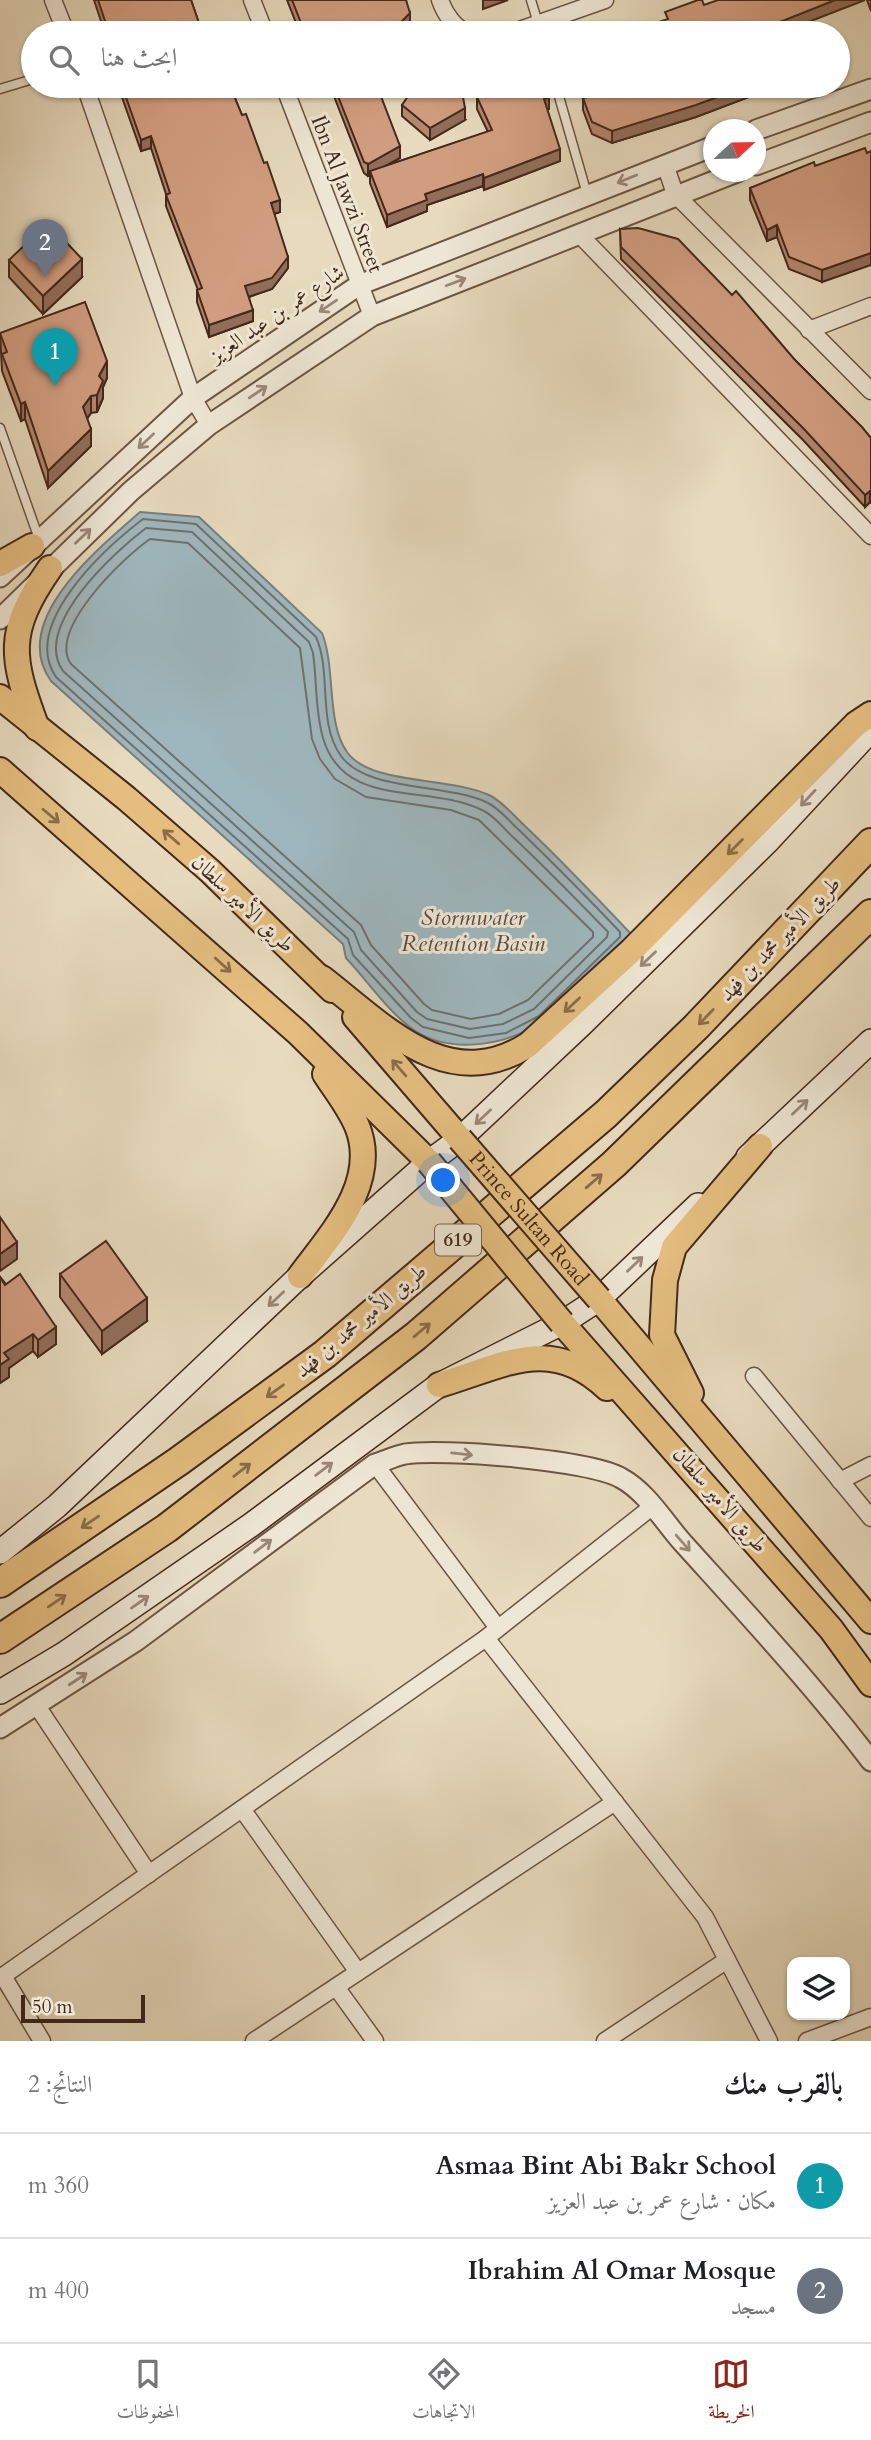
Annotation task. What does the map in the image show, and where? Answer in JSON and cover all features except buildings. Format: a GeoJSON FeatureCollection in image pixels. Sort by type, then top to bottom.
{"type":"FeatureCollection","features":[{"type":"Feature","properties":{"kind":"highway","name":"طريق الأمير محمد بن فهد"},"geometry":{"type":"LineString","coordinates":[[0,1583],[179,1461],[325,1354],[606,1114],[696,1027],[871,843]]}},
{"type":"Feature","properties":{"kind":"highway","name":"طريق الأمير محمد بن فهد"},"geometry":{"type":"LineString","coordinates":[[0,1639],[167,1528],[416,1336],[614,1164],[871,914]]}},
{"type":"Feature","properties":{"kind":"main road"},"geometry":{"type":"LineString","coordinates":[[0,564],[36,543]]}},
{"type":"Feature","properties":{"kind":"main road"},"geometry":{"type":"LineString","coordinates":[[37,729],[19,679],[16,645],[26,602],[50,568]]}},
{"type":"Feature","properties":{"kind":"main road","name":"طريق الأمير سلطان"},"geometry":{"type":"LineString","coordinates":[[0,697],[126,798],[210,871],[322,978],[460,1139]]}},
{"type":"Feature","properties":{"kind":"main road"},"geometry":{"type":"LineString","coordinates":[[322,978],[408,1044],[449,1061],[484,1063],[512,1055],[528,1045],[632,950],[856,724],[871,714]]}},
{"type":"Feature","properties":{"kind":"main road"},"geometry":{"type":"LineString","coordinates":[[0,1552],[57,1506],[300,1276],[429,1162],[460,1139],[769,840],[871,730]]}},
{"type":"Feature","properties":{"kind":"main road"},"geometry":{"type":"LineString","coordinates":[[2,772],[298,1033],[429,1162]]}},
{"type":"Feature","properties":{"kind":"main road"},"geometry":{"type":"LineString","coordinates":[[298,1033],[356,1125],[363,1151],[362,1169],[354,1196],[341,1221],[300,1276]]}},
{"type":"Feature","properties":{"kind":"main road"},"geometry":{"type":"LineString","coordinates":[[0,1692],[64,1654],[251,1525],[439,1385],[562,1323],[599,1299],[871,1041]]}},
{"type":"Feature","properties":{"kind":"main road","name":"Prince Sultan Road"},"geometry":{"type":"LineString","coordinates":[[460,1139],[599,1299]]}},
{"type":"Feature","properties":{"kind":"main road"},"geometry":{"type":"LineString","coordinates":[[735,1461],[686,1386],[663,1335],[662,1303],[674,1247],[760,1146]]}},
{"type":"Feature","properties":{"kind":"main road","name":"Prince Sultan Road"},"geometry":{"type":"LineString","coordinates":[[429,1162],[562,1323]]}},
{"type":"Feature","properties":{"kind":"main road","name":"طريق الأمير سلطان"},"geometry":{"type":"LineString","coordinates":[[599,1299],[871,1621]]}},
{"type":"Feature","properties":{"kind":"main road","name":"طريق الأمير سلطان"},"geometry":{"type":"LineString","coordinates":[[562,1323],[831,1629],[871,1684]]}},
{"type":"Feature","properties":{"kind":"main road"},"geometry":{"type":"LineString","coordinates":[[439,1385],[532,1356],[561,1359],[597,1378],[686,1461]]}},
{"type":"Feature","properties":{"kind":"street"},"geometry":{"type":"LineString","coordinates":[[54,0],[62,21]]}},
{"type":"Feature","properties":{"kind":"street"},"geometry":{"type":"LineString","coordinates":[[252,0],[260,21]]}},
{"type":"Feature","properties":{"kind":"street"},"geometry":{"type":"LineString","coordinates":[[440,0],[454,21]]}},
{"type":"Feature","properties":{"kind":"street"},"geometry":{"type":"LineString","coordinates":[[556,21],[605,0]]}},
{"type":"Feature","properties":{"kind":"street"},"geometry":{"type":"LineString","coordinates":[[850,96],[871,89]]}},
{"type":"Feature","properties":{"kind":"street"},"geometry":{"type":"LineString","coordinates":[[89,98],[193,398],[209,425]]}},
{"type":"Feature","properties":{"kind":"street","name":"Ibn Al Jawzi Street"},"geometry":{"type":"LineString","coordinates":[[289,98],[372,316]]}},
{"type":"Feature","properties":{"kind":"street"},"geometry":{"type":"LineString","coordinates":[[766,126],[846,98]]}},
{"type":"Feature","properties":{"kind":"street"},"geometry":{"type":"LineString","coordinates":[[766,161],[871,122]]}},
{"type":"Feature","properties":{"kind":"street","name":"شارع عمر بن عبد العزيز"},"geometry":{"type":"LineString","coordinates":[[0,577],[193,398],[359,285],[703,150]]}},
{"type":"Feature","properties":{"kind":"street"},"geometry":{"type":"LineString","coordinates":[[666,163],[675,194],[871,391]]}},
{"type":"Feature","properties":{"kind":"street"},"geometry":{"type":"LineString","coordinates":[[0,619],[131,491],[209,425],[372,316],[709,182]]}},
{"type":"Feature","properties":{"kind":"street"},"geometry":{"type":"LineString","coordinates":[[580,235],[871,536]]}},
{"type":"Feature","properties":{"kind":"street"},"geometry":{"type":"LineString","coordinates":[[809,330],[871,306]]}},
{"type":"Feature","properties":{"kind":"street"},"geometry":{"type":"LineString","coordinates":[[754,1376],[871,1518]]}},
{"type":"Feature","properties":{"kind":"street"},"geometry":{"type":"LineString","coordinates":[[0,1728],[136,1641],[375,1464],[404,1454],[447,1452],[593,1467],[624,1479],[653,1506],[677,1537],[822,1697],[871,1761]]}},
{"type":"Feature","properties":{"kind":"street"},"geometry":{"type":"LineString","coordinates":[[375,1464],[492,1633],[615,1802],[705,1917],[769,2041]]}},
{"type":"Feature","properties":{"kind":"street"},"geometry":{"type":"LineString","coordinates":[[840,1481],[871,1465]]}},
{"type":"Feature","properties":{"kind":"street"},"geometry":{"type":"LineString","coordinates":[[42,2041],[2,1977],[492,1633],[653,1506]]}},
{"type":"Feature","properties":{"kind":"street"},"geometry":{"type":"LineString","coordinates":[[37,1706],[149,1874]]}},
{"type":"Feature","properties":{"kind":"street"},"geometry":{"type":"LineString","coordinates":[[254,2041],[615,1802]]}},
{"type":"Feature","properties":{"kind":"street"},"geometry":{"type":"LineString","coordinates":[[242,1809],[358,1972]]}},
{"type":"Feature","properties":{"kind":"street"},"geometry":{"type":"LineString","coordinates":[[604,2041],[727,1960]]}},
{"type":"Feature","properties":{"kind":"street"},"geometry":{"type":"LineString","coordinates":[[336,1987],[375,2041]]}},
{"type":"Feature","properties":{"kind":"street"},"geometry":{"type":"LineString","coordinates":[[807,2041],[871,2017]]}},
{"type":"Feature","properties":{"kind":"lane"},"geometry":{"type":"LineString","coordinates":[[531,0],[538,21]]}},
{"type":"Feature","properties":{"kind":"lane"},"geometry":{"type":"LineString","coordinates":[[0,89],[21,83]]}},
{"type":"Feature","properties":{"kind":"lane"},"geometry":{"type":"LineString","coordinates":[[560,98],[588,195]]}},
{"type":"Feature","properties":{"kind":"lane"},"geometry":{"type":"LineString","coordinates":[[0,428],[2,442],[36,543]]}},
{"type":"Feature","properties":{"kind":"water","name":"Stormwater Retention Basin"},"geometry":{"type":"Polygon","coordinates":[[[140,512],[199,517],[322,633],[329,662],[336,726],[347,752],[358,763],[393,776],[455,785],[496,799],[554,854],[632,935],[526,1031],[500,1040],[472,1045],[430,1038],[407,1025],[346,958],[343,944],[51,681],[41,658],[41,634],[49,611],[82,565],[140,512]]]}},
{"type":"Feature","properties":{"kind":"place","name":"Ibrahim Al Omar Mosque"},"geometry":{"type":"Point","coordinates":[45,277]}},
{"type":"Feature","properties":{"kind":"place","name":"Asmaa Bint Abi Bakr School"},"geometry":{"type":"Point","coordinates":[55,386]}}]}
